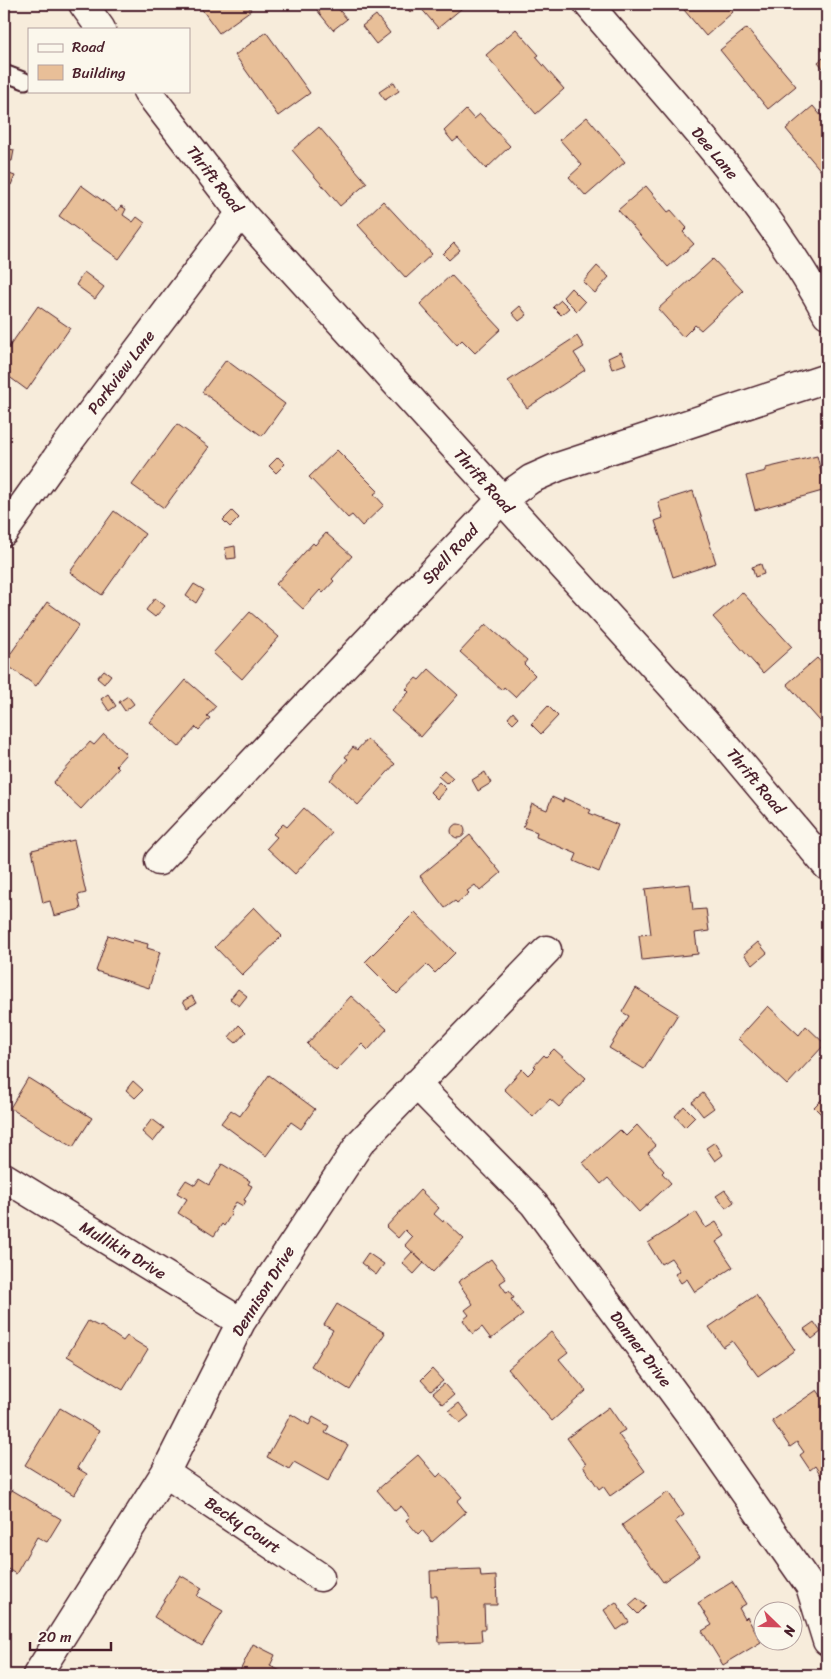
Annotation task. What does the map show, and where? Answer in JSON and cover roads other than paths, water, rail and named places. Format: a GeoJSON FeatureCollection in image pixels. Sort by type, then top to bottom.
{"type":"FeatureCollection","features":[{"type":"Feature","properties":{"kind":"street"},"geometry":{"type":"LineString","coordinates":[[83,4],[100,28]]}},
{"type":"Feature","properties":{"kind":"street","name":"Dee Lane"},"geometry":{"type":"LineString","coordinates":[[588,4],[745,190],[792,253],[827,314]]}},
{"type":"Feature","properties":{"kind":"street","name":"Thrift Road"},"geometry":{"type":"LineString","coordinates":[[148,92],[241,213],[722,741],[827,866]]}},
{"type":"Feature","properties":{"kind":"street","name":"Parkview Lane"},"geometry":{"type":"LineString","coordinates":[[4,532],[56,459],[241,213]]}},
{"type":"Feature","properties":{"kind":"street","name":"Spell Road"},"geometry":{"type":"LineString","coordinates":[[159,861],[501,500],[532,479],[558,467],[827,378]]}},
{"type":"Feature","properties":{"kind":"street","name":"Dennison Drive"},"geometry":{"type":"LineString","coordinates":[[37,1675],[165,1473],[241,1322],[360,1143],[547,950]]}},
{"type":"Feature","properties":{"kind":"street","name":"Danner Drive"},"geometry":{"type":"LineString","coordinates":[[416,1084],[534,1204],[691,1416],[810,1586],[827,1641]]}},
{"type":"Feature","properties":{"kind":"street","name":"Mullikin Drive"},"geometry":{"type":"LineString","coordinates":[[4,1177],[241,1322]]}},
{"type":"Feature","properties":{"kind":"street","name":"Becky Court"},"geometry":{"type":"LineString","coordinates":[[165,1473],[320,1576]]}},
{"type":"Feature","properties":{"kind":"lane"},"geometry":{"type":"LineString","coordinates":[[4,73],[25,81]]}}]}
